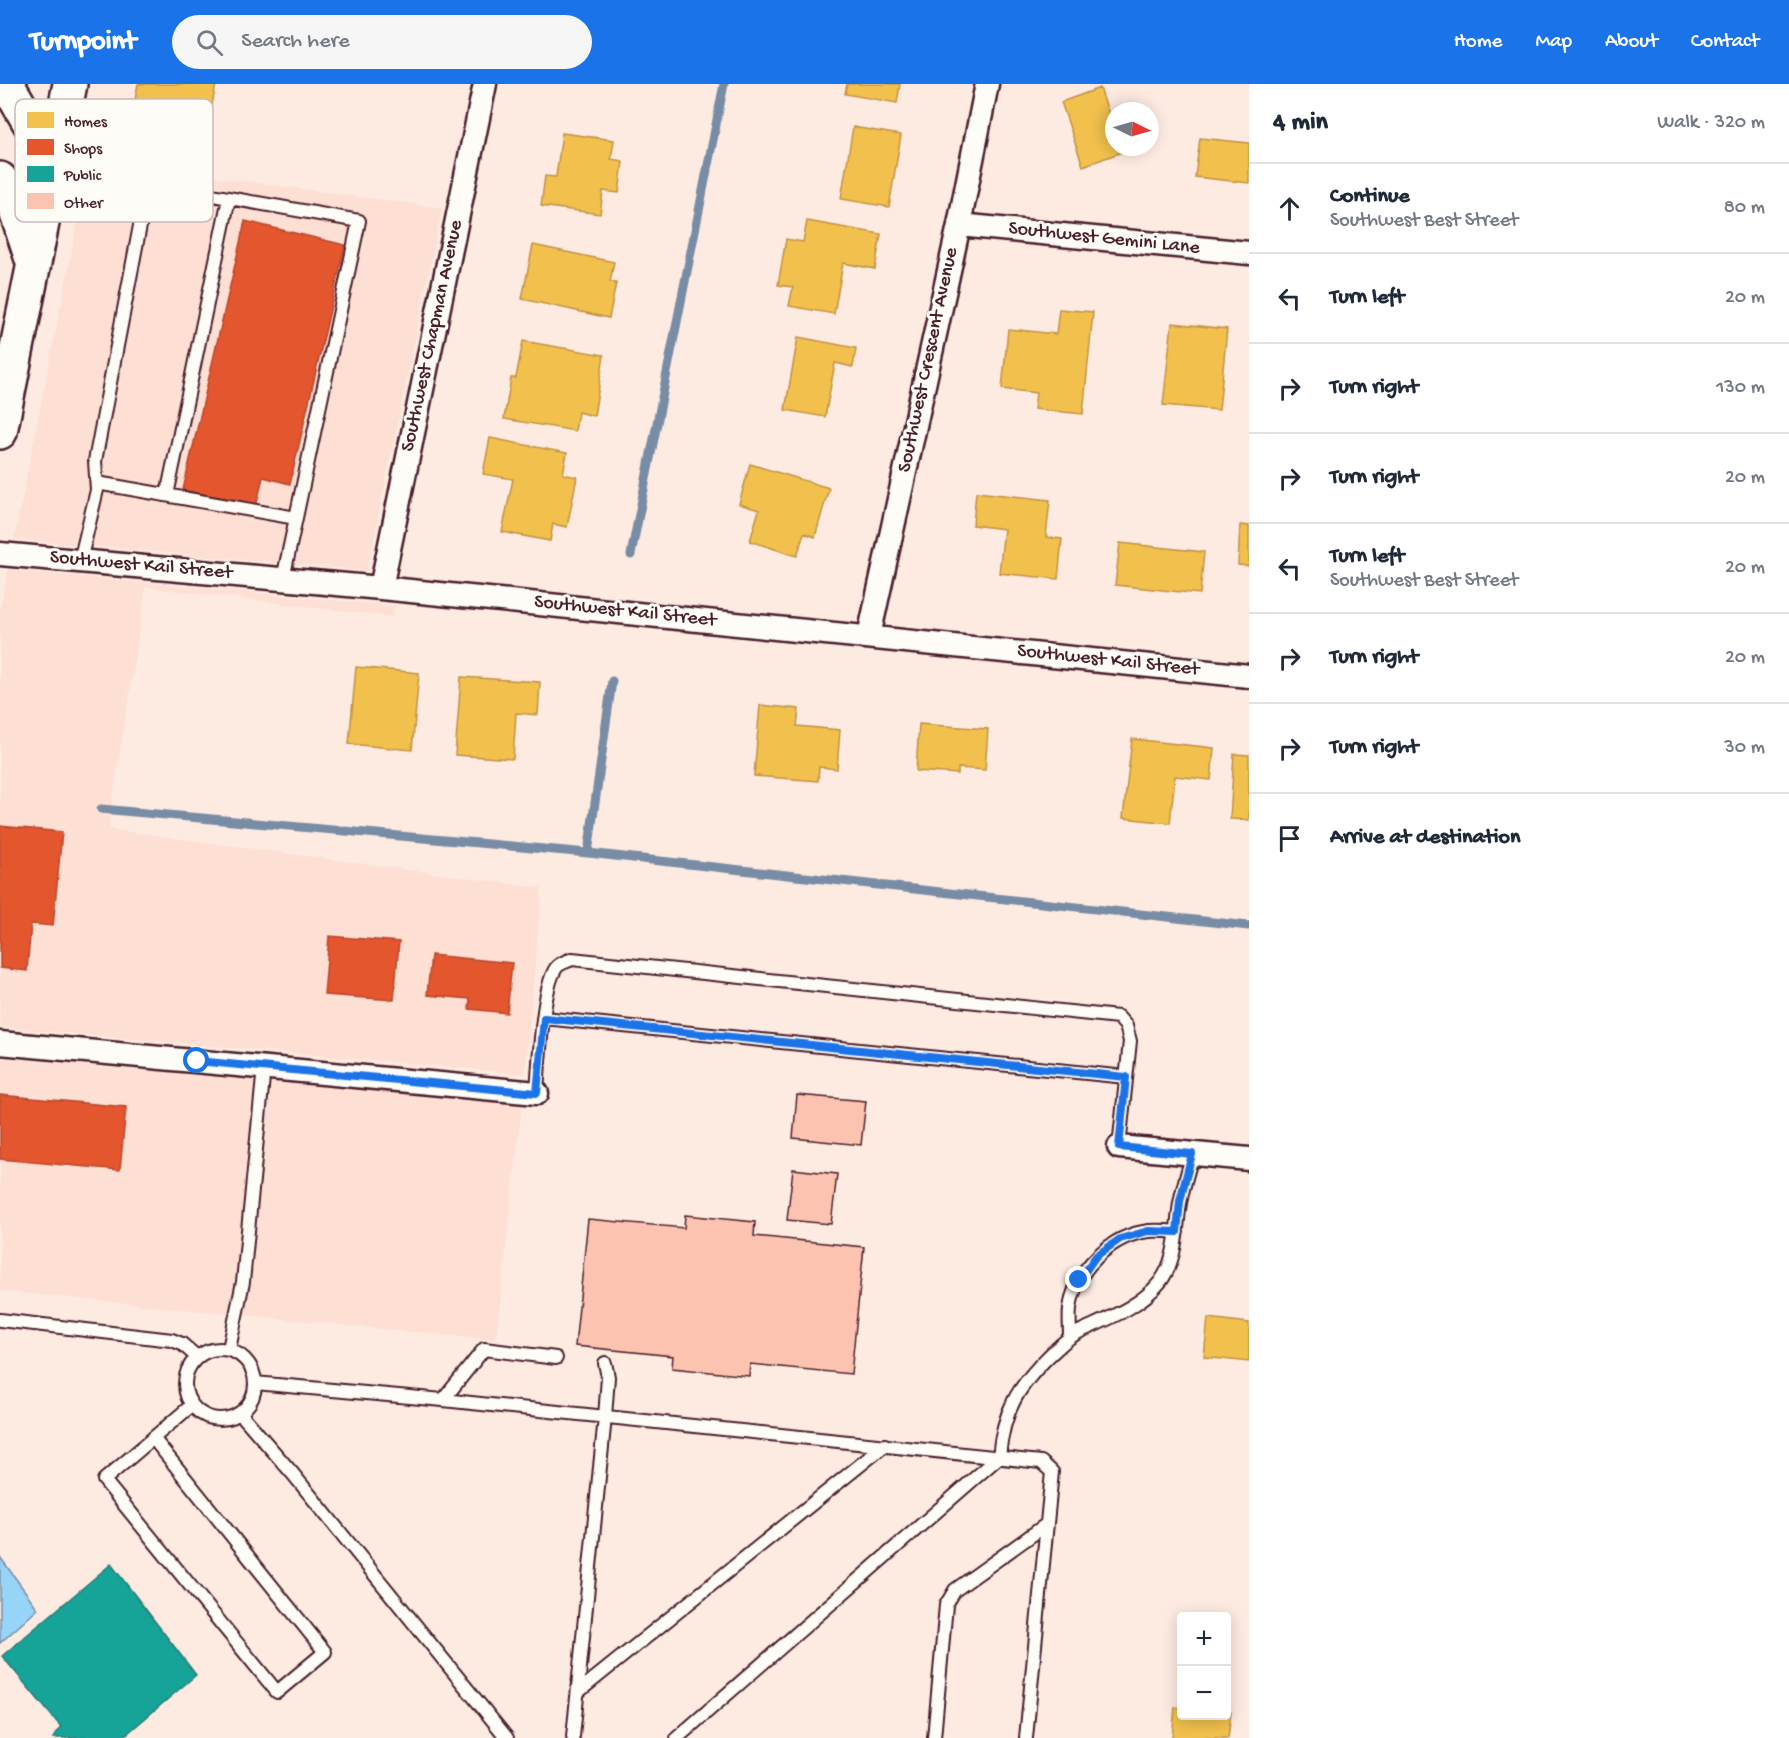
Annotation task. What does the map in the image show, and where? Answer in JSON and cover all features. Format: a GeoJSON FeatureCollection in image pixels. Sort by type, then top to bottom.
{"type":"FeatureCollection","features":[{"type":"Feature","properties":{"kind":"main road"},"geometry":{"type":"LineString","coordinates":[[7,84],[16,99]]}},
{"type":"Feature","properties":{"kind":"main road"},"geometry":{"type":"LineString","coordinates":[[67,99],[70,84]]}},
{"type":"Feature","properties":{"kind":"main road"},"geometry":{"type":"LineString","coordinates":[[0,179],[11,196],[15,208]]}},
{"type":"Feature","properties":{"kind":"main road"},"geometry":{"type":"LineString","coordinates":[[20,222],[34,263]]}},
{"type":"Feature","properties":{"kind":"main road"},"geometry":{"type":"LineString","coordinates":[[0,432],[42,222]]}},
{"type":"Feature","properties":{"kind":"street","name":"Southwest Chapman Avenue"},"geometry":{"type":"LineString","coordinates":[[381,588],[485,84]]}},
{"type":"Feature","properties":{"kind":"street","name":"Southwest Crescent Avenue"},"geometry":{"type":"LineString","coordinates":[[869,636],[959,225],[987,84]]}},
{"type":"Feature","properties":{"kind":"street","name":"Southwest Gemini Lane"},"geometry":{"type":"LineString","coordinates":[[959,225],[1249,253]]}},
{"type":"Feature","properties":{"kind":"street","name":"Southwest Kail Street"},"geometry":{"type":"LineString","coordinates":[[0,554],[381,588],[1249,676]]}},
{"type":"Feature","properties":{"kind":"street"},"geometry":{"type":"LineString","coordinates":[[0,1042],[537,1093]]}},
{"type":"Feature","properties":{"kind":"street"},"geometry":{"type":"LineString","coordinates":[[1119,1147],[1249,1159]]}},
{"type":"Feature","properties":{"kind":"lane"},"geometry":{"type":"LineString","coordinates":[[213,195],[359,221],[283,579]]}},
{"type":"Feature","properties":{"kind":"lane"},"geometry":{"type":"LineString","coordinates":[[167,495],[229,198]]}},
{"type":"Feature","properties":{"kind":"lane"},"geometry":{"type":"LineString","coordinates":[[80,561],[97,490],[95,461],[141,222]]}},
{"type":"Feature","properties":{"kind":"lane"},"geometry":{"type":"LineString","coordinates":[[97,483],[296,518]]}},
{"type":"Feature","properties":{"kind":"lane"},"geometry":{"type":"LineString","coordinates":[[537,1093],[550,978],[558,966],[572,959],[1118,1017],[1126,1026],[1130,1041],[1119,1147]]}},
{"type":"Feature","properties":{"kind":"lane"},"geometry":{"type":"LineString","coordinates":[[544,1018],[1126,1077]]}},
{"type":"Feature","properties":{"kind":"lane"},"geometry":{"type":"LineString","coordinates":[[229,1349],[243,1282],[264,1067]]}},
{"type":"Feature","properties":{"kind":"lane"},"geometry":{"type":"LineString","coordinates":[[677,1738],[999,1457],[1002,1431],[1017,1394],[1032,1372],[1070,1336],[1113,1317],[1140,1300],[1159,1283],[1169,1268],[1177,1232],[1180,1201],[1192,1154]]}},
{"type":"Feature","properties":{"kind":"lane"},"geometry":{"type":"LineString","coordinates":[[1070,1336],[1070,1308],[1073,1298],[1079,1280],[1096,1256],[1120,1239],[1148,1231],[1177,1232]]}},
{"type":"Feature","properties":{"kind":"lane"},"geometry":{"type":"LineString","coordinates":[[0,1320],[172,1340],[182,1344],[197,1357]]}},
{"type":"Feature","properties":{"kind":"lane"},"geometry":{"type":"LineString","coordinates":[[217,1348],[229,1349],[248,1361],[255,1383],[254,1394],[249,1405],[231,1418],[210,1417],[200,1413],[192,1405],[185,1385],[190,1365],[206,1351],[217,1348]]}},
{"type":"Feature","properties":{"kind":"lane"},"geometry":{"type":"LineString","coordinates":[[443,1400],[484,1350],[556,1358]]}},
{"type":"Feature","properties":{"kind":"lane"},"geometry":{"type":"LineString","coordinates":[[560,1738],[575,1737],[605,1417],[608,1377],[605,1363]]}},
{"type":"Feature","properties":{"kind":"lane"},"geometry":{"type":"LineString","coordinates":[[255,1383],[443,1400],[1041,1462],[1052,1472],[1026,1738]]}},
{"type":"Feature","properties":{"kind":"lane"},"geometry":{"type":"LineString","coordinates":[[153,1438],[325,1652],[277,1692],[104,1480],[153,1438],[192,1405]]}},
{"type":"Feature","properties":{"kind":"lane"},"geometry":{"type":"LineString","coordinates":[[240,1413],[370,1568],[507,1738]]}},
{"type":"Feature","properties":{"kind":"lane"},"geometry":{"type":"LineString","coordinates":[[578,1692],[885,1445]]}},
{"type":"Feature","properties":{"kind":"lane"},"geometry":{"type":"LineString","coordinates":[[934,1738],[946,1605],[955,1590],[1047,1524]]}},
{"type":"Feature","properties":{"kind":"shaded area"},"geometry":{"type":"Polygon","coordinates":[[[213,177],[442,208],[367,571],[14,539],[78,222],[213,222],[213,177]]]}},
{"type":"Feature","properties":{"kind":"shaded area"},"geometry":{"type":"Polygon","coordinates":[[[8,570],[395,606],[392,617],[146,587],[108,829],[542,888],[525,1074],[0,1027],[0,608],[8,570]]]}},
{"type":"Feature","properties":{"kind":"shaded area"},"geometry":{"type":"Polygon","coordinates":[[[0,1058],[522,1104],[496,1340],[0,1291],[0,1058]]]}},
{"type":"Feature","properties":{"kind":"water"},"geometry":{"type":"Polygon","coordinates":[[[0,1557],[38,1609],[0,1643],[0,1557]]]}},
{"type":"Feature","properties":{"kind":"building: Homes"},"geometry":{"type":"Polygon","coordinates":[[[138,84],[216,84],[213,100],[135,99],[138,84]]]}},
{"type":"Feature","properties":{"kind":"building: Homes"},"geometry":{"type":"Polygon","coordinates":[[[847,84],[900,84],[897,103],[845,94],[847,84]]]}},
{"type":"Feature","properties":{"kind":"building: Homes"},"geometry":{"type":"Polygon","coordinates":[[[1100,88],[1105,103],[1105,156],[1111,156],[1083,166],[1061,102],[1100,88]]]}},
{"type":"Feature","properties":{"kind":"building: Homes"},"geometry":{"type":"Polygon","coordinates":[[[853,127],[901,135],[889,207],[841,199],[853,127]]]}},
{"type":"Feature","properties":{"kind":"building: Homes"},"geometry":{"type":"Polygon","coordinates":[[[562,133],[614,140],[611,159],[623,161],[619,193],[603,191],[600,214],[541,206],[545,176],[556,177],[562,133]]]}},
{"type":"Feature","properties":{"kind":"building: Homes"},"geometry":{"type":"Polygon","coordinates":[[[1200,138],[1249,143],[1249,183],[1195,177],[1200,138]]]}},
{"type":"Feature","properties":{"kind":"building: Homes"},"geometry":{"type":"Polygon","coordinates":[[[807,221],[881,234],[875,269],[843,263],[834,314],[789,306],[793,287],[778,285],[786,239],[803,242],[807,221]]]}},
{"type":"Feature","properties":{"kind":"building: Homes"},"geometry":{"type":"Polygon","coordinates":[[[533,245],[614,262],[610,282],[616,283],[609,318],[522,299],[533,245]]]}},
{"type":"Feature","properties":{"kind":"building: Homes"},"geometry":{"type":"Polygon","coordinates":[[[1059,309],[1093,312],[1083,414],[1034,409],[1036,393],[1002,389],[1008,329],[1056,334],[1059,309]]]}},
{"type":"Feature","properties":{"kind":"building: Homes"},"geometry":{"type":"Polygon","coordinates":[[[1172,323],[1227,329],[1219,410],[1163,405],[1172,323]]]}},
{"type":"Feature","properties":{"kind":"building: Homes"},"geometry":{"type":"Polygon","coordinates":[[[798,337],[856,348],[853,367],[835,363],[825,417],[785,410],[798,337]]]}},
{"type":"Feature","properties":{"kind":"building: Homes"},"geometry":{"type":"Polygon","coordinates":[[[523,341],[604,355],[594,416],[578,412],[575,431],[504,419],[511,378],[516,378],[523,341]]]}},
{"type":"Feature","properties":{"kind":"building: Homes"},"geometry":{"type":"Polygon","coordinates":[[[490,438],[567,453],[563,474],[577,477],[567,527],[553,524],[550,541],[502,532],[513,479],[483,474],[490,438]]]}},
{"type":"Feature","properties":{"kind":"building: Homes"},"geometry":{"type":"Polygon","coordinates":[[[750,464],[829,488],[815,537],[804,533],[797,556],[750,541],[759,510],[739,504],[750,464]]]}},
{"type":"Feature","properties":{"kind":"building: Homes"},"geometry":{"type":"Polygon","coordinates":[[[976,492],[1050,500],[1046,537],[1062,539],[1058,579],[999,573],[1004,529],[973,525],[976,492]]]}},
{"type":"Feature","properties":{"kind":"building: Homes"},"geometry":{"type":"Polygon","coordinates":[[[1240,525],[1249,526],[1249,566],[1238,565],[1240,525]]]}},
{"type":"Feature","properties":{"kind":"building: Homes"},"geometry":{"type":"Polygon","coordinates":[[[1120,543],[1204,552],[1200,594],[1115,585],[1120,543]]]}},
{"type":"Feature","properties":{"kind":"building: Homes"},"geometry":{"type":"Polygon","coordinates":[[[356,667],[419,673],[412,750],[349,744],[356,667]]]}},
{"type":"Feature","properties":{"kind":"building: Homes"},"geometry":{"type":"Polygon","coordinates":[[[461,677],[540,682],[538,715],[516,713],[513,759],[455,755],[461,677]]]}},
{"type":"Feature","properties":{"kind":"building: Homes"},"geometry":{"type":"Polygon","coordinates":[[[760,705],[799,709],[797,726],[840,730],[837,769],[819,767],[818,781],[754,776],[760,705]]]}},
{"type":"Feature","properties":{"kind":"building: Homes"},"geometry":{"type":"Polygon","coordinates":[[[919,724],[988,729],[985,770],[958,768],[958,774],[916,771],[919,724]]]}},
{"type":"Feature","properties":{"kind":"building: Homes"},"geometry":{"type":"Polygon","coordinates":[[[1132,739],[1214,748],[1211,780],[1175,776],[1170,823],[1123,818],[1132,739]]]}},
{"type":"Feature","properties":{"kind":"building: Homes"},"geometry":{"type":"Polygon","coordinates":[[[1234,754],[1249,755],[1249,820],[1230,819],[1234,754]]]}},
{"type":"Feature","properties":{"kind":"building: Homes"},"geometry":{"type":"Polygon","coordinates":[[[1208,1318],[1249,1323],[1249,1362],[1204,1357],[1208,1318]]]}},
{"type":"Feature","properties":{"kind":"building: Homes"},"geometry":{"type":"Polygon","coordinates":[[[1175,1707],[1177,1707],[1177,1720],[1230,1720],[1228,1738],[1172,1738],[1175,1707]]]}},
{"type":"Feature","properties":{"kind":"building: Shops"},"geometry":{"type":"Polygon","coordinates":[[[245,221],[345,245],[290,484],[263,477],[256,507],[183,490],[245,221]]]}},
{"type":"Feature","properties":{"kind":"building: Shops"},"geometry":{"type":"Polygon","coordinates":[[[0,826],[62,832],[53,926],[31,924],[27,971],[0,968],[0,826]]]}},
{"type":"Feature","properties":{"kind":"building: Shops"},"geometry":{"type":"Polygon","coordinates":[[[329,936],[399,942],[394,1000],[324,995],[329,936]]]}},
{"type":"Feature","properties":{"kind":"building: Shops"},"geometry":{"type":"Polygon","coordinates":[[[431,955],[512,963],[507,1013],[469,1009],[470,999],[427,995],[431,955]]]}},
{"type":"Feature","properties":{"kind":"building: Shops"},"geometry":{"type":"Polygon","coordinates":[[[0,1095],[126,1107],[120,1170],[0,1159],[0,1095]]]}},
{"type":"Feature","properties":{"kind":"building: Public"},"geometry":{"type":"Polygon","coordinates":[[[111,1564],[196,1675],[122,1738],[53,1738],[61,1727],[2,1656],[111,1564]]]}},
{"type":"Feature","properties":{"kind":"building: Other"},"geometry":{"type":"Polygon","coordinates":[[[797,1095],[866,1101],[861,1145],[793,1138],[797,1095]]]}},
{"type":"Feature","properties":{"kind":"building: Other"},"geometry":{"type":"Polygon","coordinates":[[[793,1169],[837,1174],[831,1224],[787,1220],[793,1169]]]}},
{"type":"Feature","properties":{"kind":"building: Other"},"geometry":{"type":"Polygon","coordinates":[[[685,1215],[755,1222],[754,1236],[864,1247],[851,1374],[750,1364],[749,1376],[672,1368],[673,1356],[575,1346],[588,1219],[684,1228],[685,1215]]]}},
{"type":"Feature","properties":{"kind":"waterway"},"geometry":{"type":"LineString","coordinates":[[631,555],[724,84]]}},
{"type":"Feature","properties":{"kind":"waterway"},"geometry":{"type":"LineString","coordinates":[[588,853],[612,681]]}},
{"type":"Feature","properties":{"kind":"waterway"},"geometry":{"type":"LineString","coordinates":[[101,809],[588,853],[1249,926]]}},
{"type":"Feature","properties":{"kind":"route"},"geometry":{"type":"LineString","coordinates":[[197,1061],[537,1093],[544,1018],[1126,1077],[1119,1147],[1192,1154],[1180,1201],[1177,1232],[1148,1231],[1120,1239],[1096,1256],[1079,1280]]}}]}
